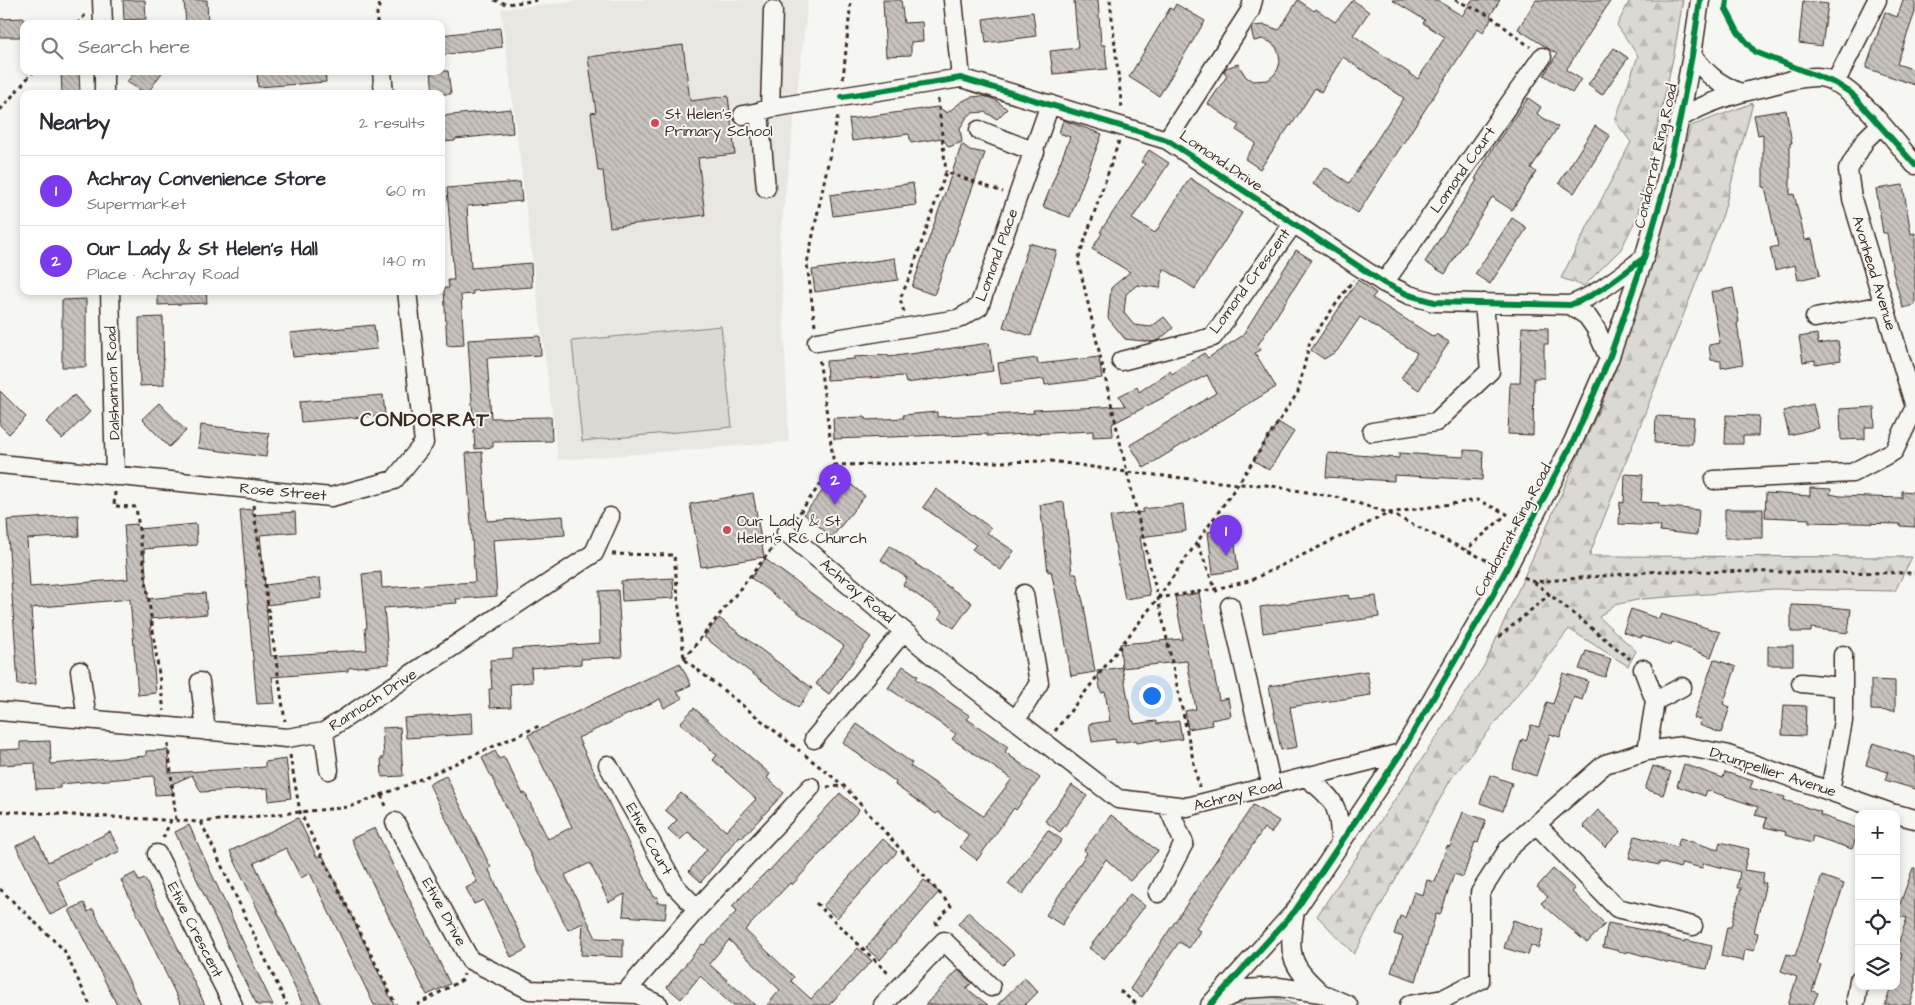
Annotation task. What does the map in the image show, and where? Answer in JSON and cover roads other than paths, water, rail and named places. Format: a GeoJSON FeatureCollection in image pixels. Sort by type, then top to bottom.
{"type":"FeatureCollection","features":[{"type":"Feature","properties":{"kind":"street"},"geometry":{"type":"LineString","coordinates":[[102,0],[103,20]]}},
{"type":"Feature","properties":{"kind":"street"},"geometry":{"type":"LineString","coordinates":[[953,0],[962,78]]}},
{"type":"Feature","properties":{"kind":"street","name":"Condorrat Ring Road"},"geometry":{"type":"LineString","coordinates":[[1211,1005],[1295,911],[1401,754],[1488,604],[1573,442],[1609,359],[1644,258],[1664,189],[1692,55],[1700,0]]}},
{"type":"Feature","properties":{"kind":"street"},"geometry":{"type":"LineString","coordinates":[[1835,83],[1877,0]]}},
{"type":"Feature","properties":{"kind":"street"},"geometry":{"type":"LineString","coordinates":[[1167,140],[1252,6]]}},
{"type":"Feature","properties":{"kind":"street"},"geometry":{"type":"LineString","coordinates":[[766,188],[757,112],[774,10]]}},
{"type":"Feature","properties":{"kind":"street"},"geometry":{"type":"LineString","coordinates":[[1692,55],[1706,73],[1720,84],[1740,93]]}},
{"type":"Feature","properties":{"kind":"street","name":"Lomond Court"},"geometry":{"type":"LineString","coordinates":[[1384,283],[1542,58]]}},
{"type":"Feature","properties":{"kind":"street"},"geometry":{"type":"LineString","coordinates":[[104,75],[104,90]]}},
{"type":"Feature","properties":{"kind":"street"},"geometry":{"type":"LineString","coordinates":[[382,75],[384,90]]}},
{"type":"Feature","properties":{"kind":"street"},"geometry":{"type":"LineString","coordinates":[[1680,118],[1700,106],[1740,93],[1819,77],[1852,92],[1915,165]]}},
{"type":"Feature","properties":{"kind":"street","name":"Lomond Drive"},"geometry":{"type":"LineString","coordinates":[[757,112],[962,78],[1167,140],[1384,283],[1409,295],[1434,302],[1570,305]]}},
{"type":"Feature","properties":{"kind":"street","name":"Lomond Place"},"geometry":{"type":"LineString","coordinates":[[817,342],[958,319],[978,307],[1035,152],[1050,104]]}},
{"type":"Feature","properties":{"kind":"street","name":"Avonhead Avenue"},"geometry":{"type":"LineString","coordinates":[[1714,480],[1852,473],[1894,451],[1915,407],[1852,199],[1848,170],[1865,140],[1881,124]]}},
{"type":"Feature","properties":{"kind":"street"},"geometry":{"type":"LineString","coordinates":[[980,130],[1035,152]]}},
{"type":"Feature","properties":{"kind":"street","name":"Lomond Crescent"},"geometry":{"type":"LineString","coordinates":[[1121,361],[1213,336],[1292,224]]}},
{"type":"Feature","properties":{"kind":"street"},"geometry":{"type":"LineString","coordinates":[[1570,305],[1589,298],[1644,258]]}},
{"type":"Feature","properties":{"kind":"street","name":"Dalshannon Road"},"geometry":{"type":"LineString","coordinates":[[110,295],[116,476]]}},
{"type":"Feature","properties":{"kind":"street","name":"Rose Street"},"geometry":{"type":"LineString","coordinates":[[0,464],[332,498],[394,480],[424,443],[407,295]]}},
{"type":"Feature","properties":{"kind":"street"},"geometry":{"type":"LineString","coordinates":[[1372,432],[1436,422],[1490,371],[1484,303]]}},
{"type":"Feature","properties":{"kind":"street"},"geometry":{"type":"LineString","coordinates":[[1570,305],[1587,316],[1596,329],[1609,359]]}},
{"type":"Feature","properties":{"kind":"street"},"geometry":{"type":"LineString","coordinates":[[1815,318],[1884,305]]}},
{"type":"Feature","properties":{"kind":"street","name":"Rannoch Drive"},"geometry":{"type":"LineString","coordinates":[[0,710],[206,732],[287,738],[324,732],[594,553],[610,517]]}},
{"type":"Feature","properties":{"kind":"street","name":"Achray Road"},"geometry":{"type":"LineString","coordinates":[[786,532],[944,665],[1118,799],[1187,807],[1401,754]]}},
{"type":"Feature","properties":{"kind":"street"},"geometry":{"type":"LineString","coordinates":[[1016,720],[1039,683],[1024,594]]}},
{"type":"Feature","properties":{"kind":"street"},"geometry":{"type":"LineString","coordinates":[[1230,606],[1272,787]]}},
{"type":"Feature","properties":{"kind":"street","name":"Achray Road"},"geometry":{"type":"LineString","coordinates":[[814,739],[904,631]]}},
{"type":"Feature","properties":{"kind":"street"},"geometry":{"type":"LineString","coordinates":[[1830,790],[1843,721],[1842,655]]}},
{"type":"Feature","properties":{"kind":"street"},"geometry":{"type":"LineString","coordinates":[[1642,669],[1655,701],[1647,751]]}},
{"type":"Feature","properties":{"kind":"street"},"geometry":{"type":"LineString","coordinates":[[80,672],[88,720]]}},
{"type":"Feature","properties":{"kind":"street"},"geometry":{"type":"LineString","coordinates":[[200,682],[206,732]]}},
{"type":"Feature","properties":{"kind":"street"},"geometry":{"type":"LineString","coordinates":[[1801,683],[1843,687]]}},
{"type":"Feature","properties":{"kind":"street"},"geometry":{"type":"LineString","coordinates":[[1655,701],[1682,687]]}},
{"type":"Feature","properties":{"kind":"street"},"geometry":{"type":"LineString","coordinates":[[324,732],[329,770]]}},
{"type":"Feature","properties":{"kind":"street","name":"Drumpellier Avenue"},"geometry":{"type":"LineString","coordinates":[[1409,1005],[1443,999],[1480,980],[1480,893],[1509,848],[1605,764],[1647,751],[1683,746],[1725,754],[1884,810]]}},
{"type":"Feature","properties":{"kind":"street","name":"Etive Court"},"geometry":{"type":"LineString","coordinates":[[608,765],[676,887],[697,909]]}},
{"type":"Feature","properties":{"kind":"street"},"geometry":{"type":"LineString","coordinates":[[1307,778],[1324,790],[1336,807],[1340,822],[1340,842]]}},
{"type":"Feature","properties":{"kind":"street"},"geometry":{"type":"LineString","coordinates":[[626,994],[697,909],[811,787]]}},
{"type":"Feature","properties":{"kind":"street"},"geometry":{"type":"LineString","coordinates":[[1158,893],[1184,844],[1167,805]]}},
{"type":"Feature","properties":{"kind":"street","name":"Drumpellier Avenue"},"geometry":{"type":"LineString","coordinates":[[1900,815],[1915,819]]}},
{"type":"Feature","properties":{"kind":"street","name":"Etive Drive"},"geometry":{"type":"LineString","coordinates":[[395,822],[470,960],[530,990],[637,994],[659,1005]]}},
{"type":"Feature","properties":{"kind":"street"},"geometry":{"type":"LineString","coordinates":[[1536,824],[1617,908],[1693,926]]}},
{"type":"Feature","properties":{"kind":"street","name":"Etive Crescent"},"geometry":{"type":"LineString","coordinates":[[157,854],[233,1005]]}},
{"type":"Feature","properties":{"kind":"street"},"geometry":{"type":"LineString","coordinates":[[1295,911],[1290,941],[1295,964],[1303,976],[1321,993]]}},
{"type":"Feature","properties":{"kind":"street"},"geometry":{"type":"LineString","coordinates":[[883,1005],[944,941],[991,987]]}},
{"type":"Feature","properties":{"kind":"street"},"geometry":{"type":"LineString","coordinates":[[1211,1005],[1244,989],[1278,987],[1321,993],[1348,1005]]}},
{"type":"Feature","properties":{"kind":"street"},"geometry":{"type":"LineString","coordinates":[[1856,1000],[1858,990]]}},
{"type":"Feature","properties":{"kind":"place","name":"St Helen's Primary School"},"geometry":{"type":"Point","coordinates":[655,123]}},
{"type":"Feature","properties":{"kind":"place","name":"Our Lady & St Helen's Hall"},"geometry":{"type":"Point","coordinates":[835,505]}},
{"type":"Feature","properties":{"kind":"place","name":"Our Lady & St Helen's RC Church"},"geometry":{"type":"Point","coordinates":[727,530]}},
{"type":"Feature","properties":{"kind":"place","name":"Achray Convenience Store"},"geometry":{"type":"Point","coordinates":[1226,556]}},
{"type":"Feature","properties":{"kind":"district","name":"CONDORRAT"},"geometry":{"type":"Point","coordinates":[425,420]}}]}
